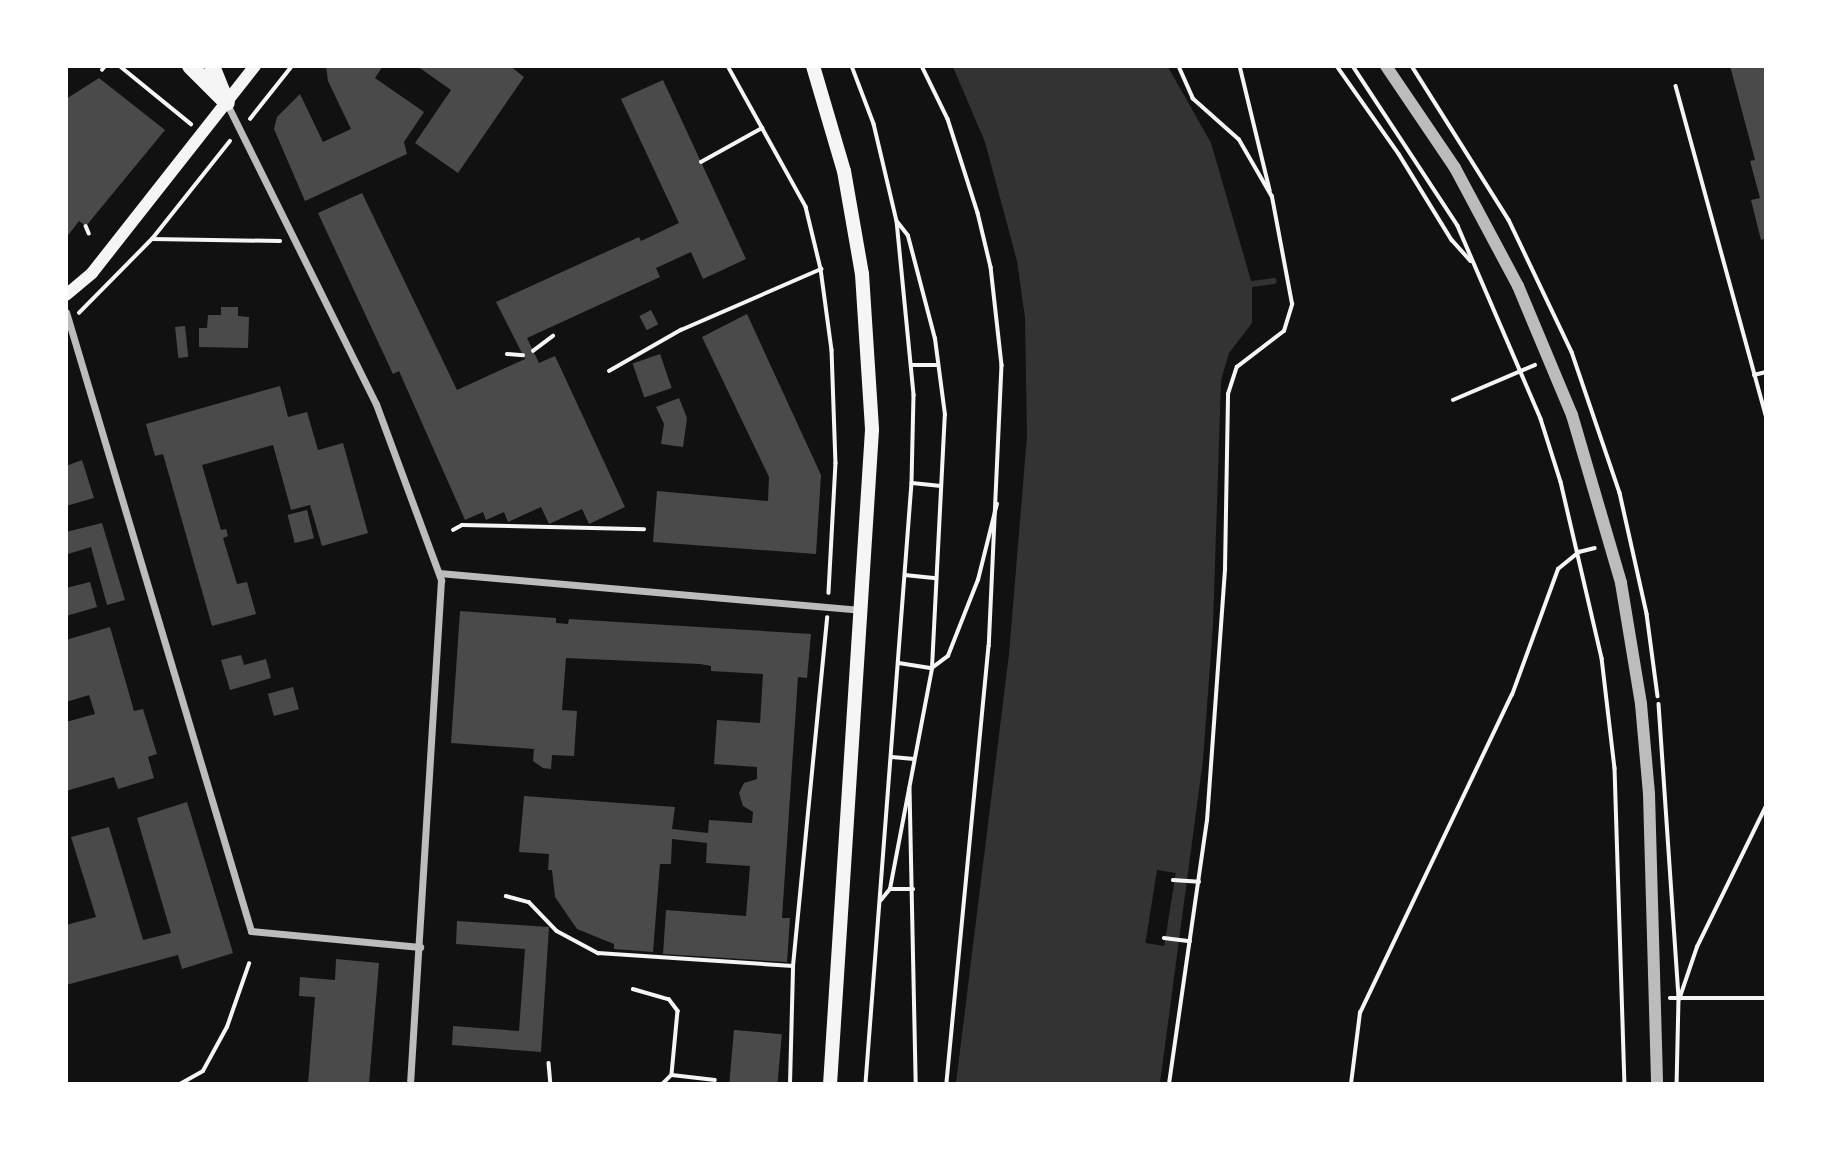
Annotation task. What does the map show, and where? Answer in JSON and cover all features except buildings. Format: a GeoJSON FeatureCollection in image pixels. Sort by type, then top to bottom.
{"type":"FeatureCollection","features":[{"type":"Feature","properties":{"kind":"highway"},"geometry":{"type":"LineString","coordinates":[[190,66],[227,103]]}},
{"type":"Feature","properties":{"kind":"highway"},"geometry":{"type":"LineString","coordinates":[[212,66],[227,103]]}},
{"type":"Feature","properties":{"kind":"main road"},"geometry":{"type":"LineString","coordinates":[[66,295],[92,274],[255,66]]}},
{"type":"Feature","properties":{"kind":"main road"},"geometry":{"type":"LineString","coordinates":[[813,66],[844,171],[867,322],[872,430],[830,1083]]}},
{"type":"Feature","properties":{"kind":"street"},"geometry":{"type":"LineString","coordinates":[[1386,66],[1484,220],[1550,360],[1591,474],[1621,583],[1642,717],[1658,998],[1657,1083]]}},
{"type":"Feature","properties":{"kind":"street"},"geometry":{"type":"LineString","coordinates":[[227,103],[376,404],[439,573],[442,616],[410,1083]]}},
{"type":"Feature","properties":{"kind":"street"},"geometry":{"type":"LineString","coordinates":[[66,312],[71,320],[251,931],[420,947]]}},
{"type":"Feature","properties":{"kind":"street"},"geometry":{"type":"LineString","coordinates":[[439,573],[860,610]]}},
{"type":"Feature","properties":{"kind":"path"},"geometry":{"type":"LineString","coordinates":[[120,66],[204,134],[221,152]]}},
{"type":"Feature","properties":{"kind":"path"},"geometry":{"type":"LineString","coordinates":[[71,320],[152,239],[241,128],[275,93],[292,66]]}},
{"type":"Feature","properties":{"kind":"path"},"geometry":{"type":"LineString","coordinates":[[728,66],[806,207],[821,269],[832,350],[836,463],[828,606],[793,966],[790,1083]]}},
{"type":"Feature","properties":{"kind":"path"},"geometry":{"type":"LineString","coordinates":[[852,66],[874,124],[897,221],[912,365],[912,483],[866,1083]]}},
{"type":"Feature","properties":{"kind":"path"},"geometry":{"type":"LineString","coordinates":[[922,66],[963,162],[990,267],[1002,365],[999,498],[947,1083]]}},
{"type":"Feature","properties":{"kind":"path"},"geometry":{"type":"LineString","coordinates":[[1178,66],[1193,99],[1238,141],[1272,197]]}},
{"type":"Feature","properties":{"kind":"path"},"geometry":{"type":"LineString","coordinates":[[1171,1083],[1171,1067],[1199,882],[1225,569],[1228,394],[1237,367],[1283,331],[1293,303],[1272,197],[1240,66]]}},
{"type":"Feature","properties":{"kind":"path"},"geometry":{"type":"LineString","coordinates":[[1337,66],[1399,154],[1452,240],[1473,263]]}},
{"type":"Feature","properties":{"kind":"path"},"geometry":{"type":"LineString","coordinates":[[1353,66],[1418,159],[1458,226],[1541,419],[1579,552],[1602,658],[1615,768],[1625,1083]]}},
{"type":"Feature","properties":{"kind":"path"},"geometry":{"type":"LineString","coordinates":[[1676,86],[1766,416]]}},
{"type":"Feature","properties":{"kind":"path"},"geometry":{"type":"LineString","coordinates":[[701,162],[762,128]]}},
{"type":"Feature","properties":{"kind":"path"},"geometry":{"type":"LineString","coordinates":[[879,902],[890,889],[932,668],[945,415],[938,365],[908,236],[897,221]]}},
{"type":"Feature","properties":{"kind":"path"},"geometry":{"type":"LineString","coordinates":[[86,226],[89,233]]}},
{"type":"Feature","properties":{"kind":"path"},"geometry":{"type":"LineString","coordinates":[[152,239],[296,242]]}},
{"type":"Feature","properties":{"kind":"path"},"geometry":{"type":"LineString","coordinates":[[609,371],[681,330],[821,269]]}},
{"type":"Feature","properties":{"kind":"path"},"geometry":{"type":"LineString","coordinates":[[533,351],[553,336]]}},
{"type":"Feature","properties":{"kind":"path"},"geometry":{"type":"LineString","coordinates":[[507,354],[523,355]]}},
{"type":"Feature","properties":{"kind":"path"},"geometry":{"type":"LineString","coordinates":[[1453,400],[1550,360]]}},
{"type":"Feature","properties":{"kind":"path"},"geometry":{"type":"LineString","coordinates":[[912,365],[938,365]]}},
{"type":"Feature","properties":{"kind":"path"},"geometry":{"type":"LineString","coordinates":[[1754,375],[1766,372]]}},
{"type":"Feature","properties":{"kind":"path"},"geometry":{"type":"LineString","coordinates":[[912,483],[941,486]]}},
{"type":"Feature","properties":{"kind":"path"},"geometry":{"type":"LineString","coordinates":[[899,663],[932,668],[948,656],[962,631],[999,498]]}},
{"type":"Feature","properties":{"kind":"path"},"geometry":{"type":"LineString","coordinates":[[453,530],[462,525],[644,529]]}},
{"type":"Feature","properties":{"kind":"path"},"geometry":{"type":"LineString","coordinates":[[1351,1083],[1360,1013],[1512,695],[1558,569],[1579,552]]}},
{"type":"Feature","properties":{"kind":"path"},"geometry":{"type":"LineString","coordinates":[[905,575],[936,578]]}},
{"type":"Feature","properties":{"kind":"path"},"geometry":{"type":"LineString","coordinates":[[892,757],[914,759]]}},
{"type":"Feature","properties":{"kind":"path"},"geometry":{"type":"LineString","coordinates":[[910,779],[916,1083]]}},
{"type":"Feature","properties":{"kind":"path"},"geometry":{"type":"LineString","coordinates":[[1677,1083],[1679,999],[1698,947],[1766,806]]}},
{"type":"Feature","properties":{"kind":"path"},"geometry":{"type":"LineString","coordinates":[[1172,880],[1199,882]]}},
{"type":"Feature","properties":{"kind":"path"},"geometry":{"type":"LineString","coordinates":[[890,889],[913,889]]}},
{"type":"Feature","properties":{"kind":"path"},"geometry":{"type":"LineString","coordinates":[[506,896],[529,902],[557,931],[598,953],[793,966]]}},
{"type":"Feature","properties":{"kind":"path"},"geometry":{"type":"LineString","coordinates":[[1164,938],[1190,941]]}},
{"type":"Feature","properties":{"kind":"path"},"geometry":{"type":"LineString","coordinates":[[180,1083],[203,1071],[227,1027],[249,964]]}},
{"type":"Feature","properties":{"kind":"path"},"geometry":{"type":"LineString","coordinates":[[633,989],[669,999],[678,1011],[672,1074],[663,1083]]}},
{"type":"Feature","properties":{"kind":"path"},"geometry":{"type":"LineString","coordinates":[[1658,998],[1766,998]]}},
{"type":"Feature","properties":{"kind":"path"},"geometry":{"type":"LineString","coordinates":[[550,1063],[551,1083]]}},
{"type":"Feature","properties":{"kind":"path"},"geometry":{"type":"LineString","coordinates":[[672,1074],[715,1080]]}},
{"type":"Feature","properties":{"kind":"shaded area"},"geometry":{"type":"Polygon","coordinates":[[[953,67],[1168,67],[1211,143],[1252,284],[1252,323],[1229,353],[1221,380],[1213,626],[1203,760],[1160,1083],[956,1083],[1009,654],[1027,436],[1025,318],[1017,261],[985,142],[953,67]]]}},
{"type":"Feature","properties":{"kind":"pier"},"geometry":{"type":"Polygon","coordinates":[[[1157,870],[1176,873],[1164,946],[1145,943],[1157,870]]]}},
{"type":"Feature","properties":{"kind":"waterway"},"geometry":{"type":"LineString","coordinates":[[1245,285],[1274,281]]}}]}
